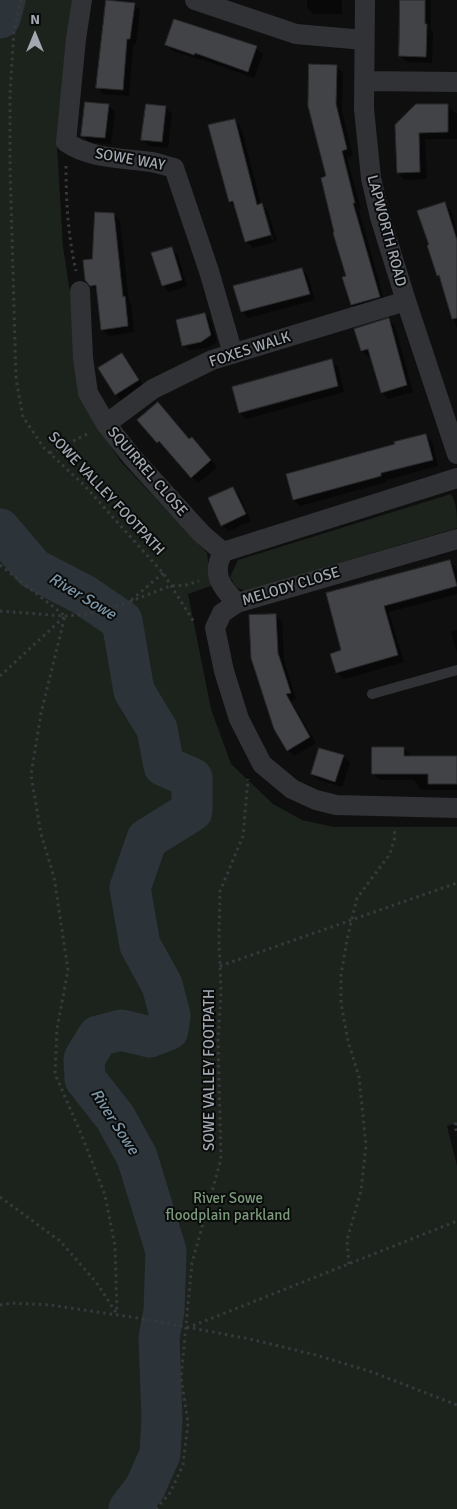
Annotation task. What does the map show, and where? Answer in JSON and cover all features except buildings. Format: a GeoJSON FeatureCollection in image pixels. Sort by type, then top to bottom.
{"type":"FeatureCollection","features":[{"type":"Feature","properties":{"kind":"street"},"geometry":{"type":"LineString","coordinates":[[66,142],[76,39],[82,0]]}},
{"type":"Feature","properties":{"kind":"street"},"geometry":{"type":"LineString","coordinates":[[195,0],[296,34],[364,40]]}},
{"type":"Feature","properties":{"kind":"street","name":"LAPWORTH ROAD"},"geometry":{"type":"LineString","coordinates":[[365,0],[364,109],[371,178],[380,218],[457,454]]}},
{"type":"Feature","properties":{"kind":"street"},"geometry":{"type":"LineString","coordinates":[[365,81],[457,82]]}},
{"type":"Feature","properties":{"kind":"street","name":"SOWE WAY"},"geometry":{"type":"LineString","coordinates":[[66,142],[77,150],[112,158],[152,162],[174,168],[209,271],[233,354]]}},
{"type":"Feature","properties":{"kind":"street","name":"SQUIRREL CLOSE"},"geometry":{"type":"LineString","coordinates":[[80,291],[83,358],[88,393],[106,424],[132,457],[203,535],[224,552]]}},
{"type":"Feature","properties":{"kind":"street","name":"FOXES WALK"},"geometry":{"type":"LineString","coordinates":[[106,424],[153,389],[212,360],[406,301]]}},
{"type":"Feature","properties":{"kind":"street"},"geometry":{"type":"LineString","coordinates":[[237,603],[224,590],[218,576],[218,562],[224,552],[457,478]]}},
{"type":"Feature","properties":{"kind":"street","name":"MELODY CLOSE"},"geometry":{"type":"LineString","coordinates":[[457,539],[237,603],[222,613],[215,628],[224,671],[240,719],[262,764],[292,788],[316,800],[336,805],[394,808],[457,808]]}},
{"type":"Feature","properties":{"kind":"lane"},"geometry":{"type":"LineString","coordinates":[[372,694],[457,670]]}},
{"type":"Feature","properties":{"kind":"path","name":"SOWE VALLEY FOOTPATH"},"geometry":{"type":"LineString","coordinates":[[21,0],[14,31],[10,94],[10,168],[16,379],[23,416],[50,453],[84,485],[163,573],[170,586]]}},
{"type":"Feature","properties":{"kind":"path"},"geometry":{"type":"LineString","coordinates":[[66,142],[66,200],[70,244],[80,291]]}},
{"type":"Feature","properties":{"kind":"path"},"geometry":{"type":"LineString","coordinates":[[50,453],[106,424]]}},
{"type":"Feature","properties":{"kind":"path"},"geometry":{"type":"LineString","coordinates":[[0,565],[65,616]]}},
{"type":"Feature","properties":{"kind":"path"},"geometry":{"type":"LineString","coordinates":[[129,602],[163,573]]}},
{"type":"Feature","properties":{"kind":"path"},"geometry":{"type":"LineString","coordinates":[[0,611],[65,616],[88,614],[129,602],[170,586],[186,585],[218,576]]}},
{"type":"Feature","properties":{"kind":"path"},"geometry":{"type":"LineString","coordinates":[[0,676],[65,616]]}},
{"type":"Feature","properties":{"kind":"path"},"geometry":{"type":"LineString","coordinates":[[65,616],[41,713],[31,775],[41,834],[54,877],[68,970],[57,1028],[56,1074],[105,1195],[115,1246],[117,1314]]}},
{"type":"Feature","properties":{"kind":"path","name":"SOWE VALLEY FOOTPATH"},"geometry":{"type":"LineString","coordinates":[[156,1509],[170,1493],[183,1464],[188,1422],[181,1378],[192,1263],[221,1159],[218,1040],[221,993],[220,891],[243,836],[248,772]]}},
{"type":"Feature","properties":{"kind":"path"},"geometry":{"type":"LineString","coordinates":[[349,1264],[347,1240],[361,1191],[366,1144],[359,1077],[348,1041],[342,1004],[341,975],[357,898],[390,854],[394,837],[394,808]]}},
{"type":"Feature","properties":{"kind":"path"},"geometry":{"type":"LineString","coordinates":[[220,966],[457,883]]}},
{"type":"Feature","properties":{"kind":"path"},"geometry":{"type":"LineString","coordinates":[[457,1124],[454,1124],[457,1135]]}},
{"type":"Feature","properties":{"kind":"path"},"geometry":{"type":"LineString","coordinates":[[0,1197],[60,1241],[96,1282],[117,1314]]}},
{"type":"Feature","properties":{"kind":"path"},"geometry":{"type":"LineString","coordinates":[[187,1328],[457,1221]]}},
{"type":"Feature","properties":{"kind":"path"},"geometry":{"type":"LineString","coordinates":[[0,1305],[12,1303],[50,1305],[117,1314],[250,1339],[316,1355],[372,1372],[457,1404]]}},
{"type":"Feature","properties":{"kind":"green space","name":"River Sowe floodplain parkland"},"geometry":{"type":"Polygon","coordinates":[[[0,0],[73,0],[66,45],[57,147],[63,247],[74,319],[80,399],[121,462],[207,553],[211,586],[188,594],[211,709],[231,764],[273,804],[302,820],[334,827],[457,827],[457,1123],[447,1126],[457,1166],[457,1509],[0,1509],[0,0]]]}},
{"type":"Feature","properties":{"kind":"green space"},"geometry":{"type":"Polygon","coordinates":[[[451,494],[456,506],[457,528],[245,591],[236,587],[230,577],[238,560],[451,494]]]}},
{"type":"Feature","properties":{"kind":"waterway"},"geometry":{"type":"LineString","coordinates":[[0,18],[5,0]]}},
{"type":"Feature","properties":{"kind":"waterway","name":"River Sowe"},"geometry":{"type":"LineString","coordinates":[[0,529],[34,569],[84,595],[122,621],[134,691],[157,729],[164,766],[192,778],[192,811],[147,839],[130,888],[140,945],[162,985],[170,1015],[168,1030],[150,1037],[121,1030],[98,1036],[84,1059],[85,1079],[115,1117],[137,1157],[166,1251],[164,1311],[159,1338],[162,1419],[160,1454],[145,1488],[129,1509]]}}]}
